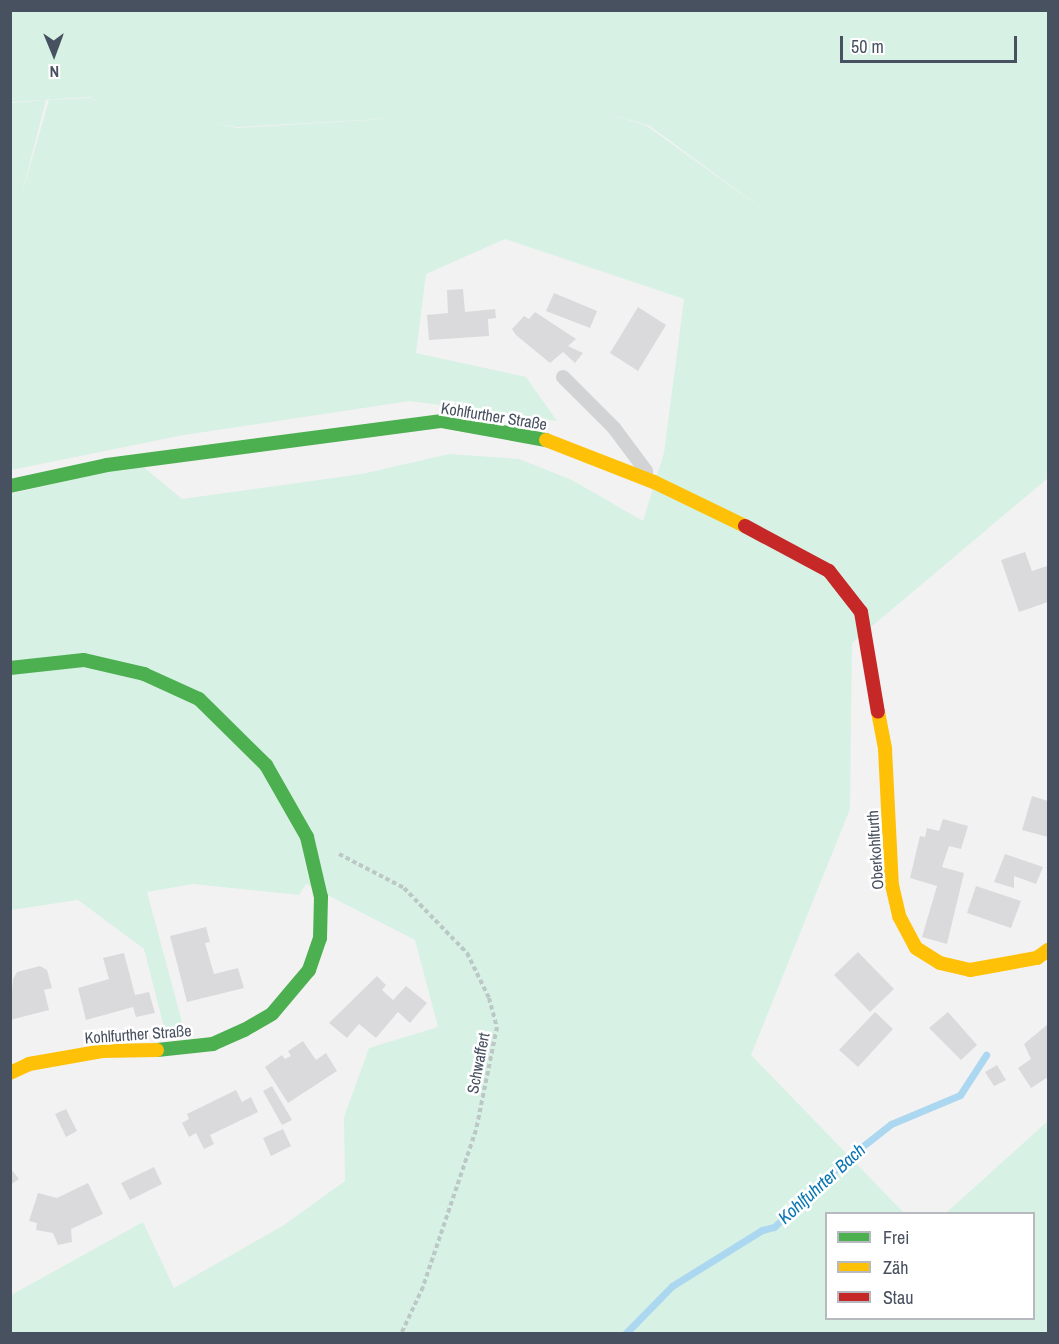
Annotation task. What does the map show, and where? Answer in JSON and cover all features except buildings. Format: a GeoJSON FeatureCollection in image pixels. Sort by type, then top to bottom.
{"type":"FeatureCollection","features":[{"type":"Feature","properties":{"kind":"street","name":"Kohlfurther Straße"},"geometry":{"type":"LineString","coordinates":[[10,486],[107,465],[442,422],[537,436],[654,482],[761,533],[829,571],[861,612],[885,749]]}},
{"type":"Feature","properties":{"kind":"street","name":"Kohlfurther Straße"},"geometry":{"type":"LineString","coordinates":[[10,668],[84,660],[144,674],[200,699],[266,765],[307,837],[321,897],[320,938],[309,970],[272,1014],[244,1030],[213,1044],[177,1050],[102,1051],[29,1064],[10,1073]]}},
{"type":"Feature","properties":{"kind":"street","name":"Oberkohlfurth"},"geometry":{"type":"LineString","coordinates":[[885,749],[892,885],[899,916],[916,948],[940,963],[970,970],[1037,958],[1048,950]]}},
{"type":"Feature","properties":{"kind":"lane"},"geometry":{"type":"LineString","coordinates":[[563,377],[614,428],[654,482]]}},
{"type":"Feature","properties":{"kind":"path","name":"Schwaffert"},"geometry":{"type":"LineString","coordinates":[[336,852],[404,888],[467,952],[489,998],[497,1027],[476,1130],[423,1287],[401,1334]]}},
{"type":"Feature","properties":{"kind":"green space"},"geometry":{"type":"Polygon","coordinates":[[[11,11],[1048,11],[1048,478],[852,643],[850,809],[751,1055],[903,1212],[825,1212],[825,1320],[1035,1320],[1035,1212],[947,1212],[1048,1121],[1048,1333],[11,1333],[11,1295],[143,1222],[174,1288],[284,1225],[345,1181],[344,1117],[369,1048],[438,1027],[415,940],[306,884],[299,895],[193,884],[147,892],[185,1033],[166,1035],[144,949],[78,900],[11,910],[10,494],[140,464],[182,499],[362,474],[449,454],[519,459],[572,480],[643,521],[664,453],[684,299],[505,239],[426,274],[416,353],[526,377],[557,421],[410,401],[184,435],[11,470],[11,103],[46,100],[21,197],[49,100],[91,98],[125,118],[90,97],[11,102],[11,11]],[[603,112],[647,126],[773,217],[650,126],[603,112]],[[416,117],[236,127],[213,123],[237,128],[416,117]]]}},
{"type":"Feature","properties":{"kind":"waterway","name":"Kohlfuhrter Bach"},"geometry":{"type":"LineString","coordinates":[[625,1334],[672,1286],[762,1230],[774,1227],[849,1157],[891,1124],[960,1095],[986,1055]]}},
{"type":"Feature","properties":{"kind":"traffic: fast"},"geometry":{"type":"LineString","coordinates":[[10,486],[107,465],[442,421],[546,440]]}},
{"type":"Feature","properties":{"kind":"traffic: fast"},"geometry":{"type":"LineString","coordinates":[[10,668],[84,660],[144,674],[199,699],[266,765],[307,837],[321,897],[320,938],[309,970],[272,1014],[244,1030],[213,1044],[157,1050]]}},
{"type":"Feature","properties":{"kind":"traffic: slow"},"geometry":{"type":"LineString","coordinates":[[546,440],[654,482],[745,526]]}},
{"type":"Feature","properties":{"kind":"traffic: slow"},"geometry":{"type":"LineString","coordinates":[[878,712],[885,749],[892,885],[899,916],[916,948],[940,963],[970,970],[1037,958],[1048,950]]}},
{"type":"Feature","properties":{"kind":"traffic: slow"},"geometry":{"type":"LineString","coordinates":[[10,1073],[29,1064],[102,1051],[157,1050]]}},
{"type":"Feature","properties":{"kind":"traffic: jam"},"geometry":{"type":"LineString","coordinates":[[745,526],[829,571],[861,612],[878,712]]}}]}
